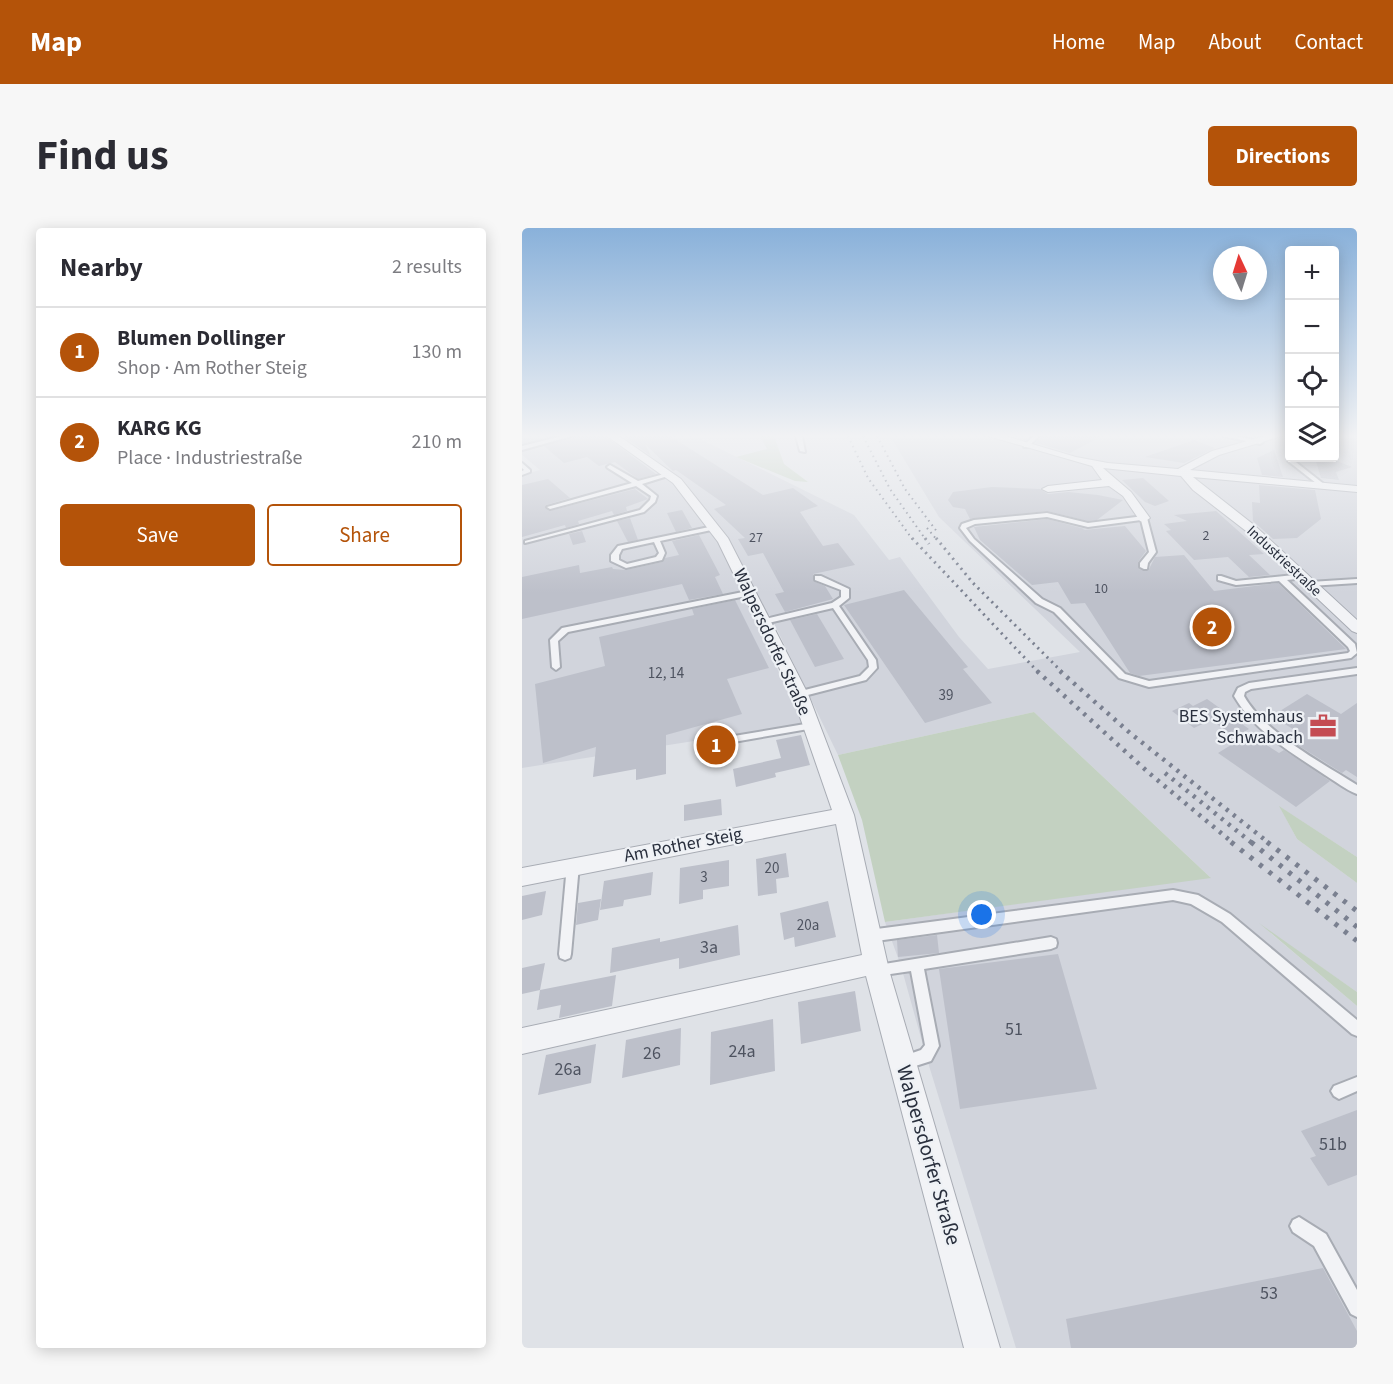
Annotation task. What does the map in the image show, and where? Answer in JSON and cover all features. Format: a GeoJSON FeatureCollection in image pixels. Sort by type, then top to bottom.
{"type":"FeatureCollection","features":[{"type":"Feature","properties":{"kind":"street","name":"Walpersdorfer Straße"},"geometry":{"type":"LineString","coordinates":[[683,488],[724,541],[800,694],[844,815],[876,966],[982,1348]]}},
{"type":"Feature","properties":{"kind":"street"},"geometry":{"type":"LineString","coordinates":[[1048,489],[1055,488]]}},
{"type":"Feature","properties":{"kind":"street"},"geometry":{"type":"LineString","coordinates":[[1120,488],[1127,494],[1144,518]]}},
{"type":"Feature","properties":{"kind":"street","name":"Industriestraße"},"geometry":{"type":"LineString","coordinates":[[1197,488],[1250,528],[1357,628]]}},
{"type":"Feature","properties":{"kind":"street","name":"Am Rother Steig"},"geometry":{"type":"LineString","coordinates":[[522,877],[573,865],[844,815]]}},
{"type":"Feature","properties":{"kind":"street"},"geometry":{"type":"LineString","coordinates":[[522,1041],[876,966]]}},
{"type":"Feature","properties":{"kind":"lane"},"geometry":{"type":"LineString","coordinates":[[550,507],[622,488]]}},
{"type":"Feature","properties":{"kind":"lane"},"geometry":{"type":"LineString","coordinates":[[527,542],[642,511],[653,501],[654,496],[645,488]]}},
{"type":"Feature","properties":{"kind":"lane"},"geometry":{"type":"LineString","coordinates":[[1144,567],[1143,563],[1153,552],[1144,518],[1088,525],[1047,515],[974,522],[964,525],[963,528],[972,540],[1040,601],[1056,610],[1122,676],[1149,684],[1352,655],[1354,651],[1352,646],[1281,578]]}},
{"type":"Feature","properties":{"kind":"lane"},"geometry":{"type":"LineString","coordinates":[[656,539],[662,553],[659,558],[626,566],[615,561],[615,555],[620,547],[656,539],[714,528]]}},
{"type":"Feature","properties":{"kind":"lane"},"geometry":{"type":"LineString","coordinates":[[764,622],[835,605],[845,598],[845,589],[818,578]]}},
{"type":"Feature","properties":{"kind":"lane"},"geometry":{"type":"LineString","coordinates":[[1221,578],[1236,583],[1281,578],[1357,581]]}},
{"type":"Feature","properties":{"kind":"lane"},"geometry":{"type":"LineString","coordinates":[[556,667],[554,640],[566,630],[748,593]]}},
{"type":"Feature","properties":{"kind":"lane"},"geometry":{"type":"LineString","coordinates":[[800,694],[863,678],[873,668],[872,660],[835,605]]}},
{"type":"Feature","properties":{"kind":"lane"},"geometry":{"type":"LineString","coordinates":[[1357,671],[1249,686],[1241,690],[1239,696],[1246,711],[1263,725],[1357,790]]}},
{"type":"Feature","properties":{"kind":"lane"},"geometry":{"type":"LineString","coordinates":[[722,741],[811,726]]}},
{"type":"Feature","properties":{"kind":"lane"},"geometry":{"type":"LineString","coordinates":[[565,954],[573,865]]}},
{"type":"Feature","properties":{"kind":"lane"},"geometry":{"type":"LineString","coordinates":[[869,936],[1173,895],[1194,899],[1226,918],[1357,1029]]}},
{"type":"Feature","properties":{"kind":"lane"},"geometry":{"type":"LineString","coordinates":[[876,966],[916,964],[1051,944]]}},
{"type":"Feature","properties":{"kind":"lane"},"geometry":{"type":"LineString","coordinates":[[903,1063],[926,1056],[932,1046],[916,964]]}},
{"type":"Feature","properties":{"kind":"lane"},"geometry":{"type":"LineString","coordinates":[[1340,1091],[1357,1084]]}},
{"type":"Feature","properties":{"kind":"lane"},"geometry":{"type":"LineString","coordinates":[[1299,1226],[1320,1240],[1357,1308]]}},
{"type":"Feature","properties":{"kind":"shaded area"},"geometry":{"type":"Polygon","coordinates":[[[522,488],[800,488],[854,515],[889,560],[900,557],[959,637],[988,669],[1080,652],[939,517],[922,488],[1357,488],[1357,857],[1280,807],[1297,839],[1357,883],[1357,992],[1266,929],[1357,1006],[1357,1348],[1016,1348],[926,1056],[901,966],[885,922],[1210,877],[1034,712],[838,755],[770,615],[755,619],[802,724],[522,768],[522,488]]]}},
{"type":"Feature","properties":{"kind":"green space"},"geometry":{"type":"Polygon","coordinates":[[[1034,712],[1211,878],[885,922],[862,820],[838,755],[1034,712]]]}},
{"type":"Feature","properties":{"kind":"green space"},"geometry":{"type":"Polygon","coordinates":[[[1279,806],[1357,857],[1357,883],[1297,839],[1279,806]]]}},
{"type":"Feature","properties":{"kind":"green space"},"geometry":{"type":"Polygon","coordinates":[[[1259,923],[1357,992],[1357,1006],[1259,923]]]}},
{"type":"Feature","properties":{"kind":"building"},"geometry":{"type":"Polygon","coordinates":[[[522,488],[559,488],[570,498],[546,505],[549,511],[635,489],[648,499],[626,507],[627,511],[614,515],[612,511],[578,521],[579,524],[566,528],[565,525],[522,537],[522,488]]]}},
{"type":"Feature","properties":{"kind":"building"},"geometry":{"type":"Polygon","coordinates":[[[702,488],[752,488],[763,495],[793,488],[818,506],[800,512],[823,546],[838,543],[855,565],[813,574],[813,581],[825,586],[833,599],[785,612],[775,594],[784,592],[763,553],[748,556],[738,539],[745,538],[714,509],[726,505],[702,488]]]}},
{"type":"Feature","properties":{"kind":"building"},"geometry":{"type":"Polygon","coordinates":[[[982,488],[1040,489],[1048,494],[1068,492],[1123,500],[1097,520],[1088,521],[1047,511],[970,519],[965,509],[953,507],[948,500],[953,492],[982,488]]]}},
{"type":"Feature","properties":{"kind":"building"},"geometry":{"type":"Polygon","coordinates":[[[1131,488],[1155,488],[1169,501],[1155,506],[1145,502],[1131,488]]]}},
{"type":"Feature","properties":{"kind":"building"},"geometry":{"type":"Polygon","coordinates":[[[1259,488],[1315,490],[1321,519],[1297,538],[1273,539],[1253,521],[1252,502],[1260,503],[1259,488]]]}},
{"type":"Feature","properties":{"kind":"building"},"geometry":{"type":"Polygon","coordinates":[[[682,510],[692,528],[676,532],[667,513],[682,510]]]}},
{"type":"Feature","properties":{"kind":"building"},"geometry":{"type":"Polygon","coordinates":[[[1216,511],[1264,554],[1249,555],[1270,575],[1249,577],[1228,557],[1194,560],[1166,531],[1171,530],[1164,524],[1187,521],[1174,515],[1216,511]]]}},
{"type":"Feature","properties":{"kind":"building"},"geometry":{"type":"Polygon","coordinates":[[[630,518],[638,540],[628,542],[617,521],[630,518]]]}},
{"type":"Feature","properties":{"kind":"building"},"geometry":{"type":"Polygon","coordinates":[[[1047,519],[1085,529],[1083,530],[1125,526],[1146,551],[1138,562],[1139,569],[1148,571],[1155,557],[1184,555],[1214,591],[1278,583],[1346,649],[1139,676],[1130,673],[1085,603],[1071,604],[1058,582],[1032,585],[980,540],[974,527],[1047,519]]]}},
{"type":"Feature","properties":{"kind":"building"},"geometry":{"type":"Polygon","coordinates":[[[582,531],[586,542],[573,545],[569,534],[582,531]]]}},
{"type":"Feature","properties":{"kind":"building"},"geometry":{"type":"Polygon","coordinates":[[[699,535],[720,575],[715,577],[723,594],[689,600],[682,584],[522,619],[522,577],[579,565],[580,573],[612,567],[626,570],[662,562],[665,558],[679,555],[672,541],[699,535]]]}},
{"type":"Feature","properties":{"kind":"building"},"geometry":{"type":"Polygon","coordinates":[[[904,590],[968,667],[963,669],[992,703],[925,723],[844,605],[904,590]]]}},
{"type":"Feature","properties":{"kind":"building"},"geometry":{"type":"Polygon","coordinates":[[[735,600],[769,668],[727,679],[742,714],[666,735],[666,774],[636,780],[636,769],[593,777],[596,747],[543,763],[535,684],[605,666],[599,637],[694,615],[692,609],[735,600]]]}},
{"type":"Feature","properties":{"kind":"building"},"geometry":{"type":"Polygon","coordinates":[[[817,614],[844,659],[815,667],[790,620],[817,614]]]}},
{"type":"Feature","properties":{"kind":"building","name":"BES Systemhaus Schwabach"},"geometry":{"type":"Polygon","coordinates":[[[1307,694],[1341,714],[1357,703],[1357,777],[1346,770],[1342,773],[1296,744],[1304,736],[1272,716],[1307,694]]]}},
{"type":"Feature","properties":{"kind":"building"},"geometry":{"type":"Polygon","coordinates":[[[1207,699],[1249,729],[1235,737],[1211,720],[1194,728],[1172,711],[1189,703],[1193,706],[1207,699]]]}},
{"type":"Feature","properties":{"kind":"building"},"geometry":{"type":"Polygon","coordinates":[[[1249,734],[1279,753],[1284,750],[1330,781],[1296,807],[1218,753],[1249,734]]]}},
{"type":"Feature","properties":{"kind":"building"},"geometry":{"type":"Polygon","coordinates":[[[801,735],[810,765],[775,773],[776,777],[736,787],[733,769],[781,758],[776,740],[801,735]]]}},
{"type":"Feature","properties":{"kind":"building"},"geometry":{"type":"Polygon","coordinates":[[[721,799],[722,815],[684,821],[684,805],[721,799]]]}},
{"type":"Feature","properties":{"kind":"building"},"geometry":{"type":"Polygon","coordinates":[[[786,853],[789,877],[776,879],[777,893],[758,896],[756,859],[786,853]]]}},
{"type":"Feature","properties":{"kind":"building"},"geometry":{"type":"Polygon","coordinates":[[[729,860],[729,886],[703,890],[703,899],[679,904],[680,868],[729,860]]]}},
{"type":"Feature","properties":{"kind":"building"},"geometry":{"type":"Polygon","coordinates":[[[653,872],[651,895],[624,900],[623,906],[600,910],[604,881],[653,872]]]}},
{"type":"Feature","properties":{"kind":"building"},"geometry":{"type":"Polygon","coordinates":[[[546,891],[542,915],[522,920],[522,896],[546,891]]]}},
{"type":"Feature","properties":{"kind":"building"},"geometry":{"type":"Polygon","coordinates":[[[601,899],[598,920],[576,925],[578,903],[601,899]]]}},
{"type":"Feature","properties":{"kind":"building"},"geometry":{"type":"Polygon","coordinates":[[[828,901],[836,937],[795,947],[794,937],[784,940],[780,913],[828,901]]]}},
{"type":"Feature","properties":{"kind":"building"},"geometry":{"type":"Polygon","coordinates":[[[738,925],[740,955],[679,969],[679,958],[610,973],[612,948],[660,938],[660,942],[738,925]]]}},
{"type":"Feature","properties":{"kind":"building"},"geometry":{"type":"Polygon","coordinates":[[[937,935],[939,953],[898,957],[897,940],[937,935]]]}},
{"type":"Feature","properties":{"kind":"building"},"geometry":{"type":"Polygon","coordinates":[[[1058,954],[1097,1089],[960,1109],[939,969],[1058,954]]]}},
{"type":"Feature","properties":{"kind":"building"},"geometry":{"type":"Polygon","coordinates":[[[545,963],[540,990],[522,994],[522,968],[545,963]]]}},
{"type":"Feature","properties":{"kind":"building"},"geometry":{"type":"Polygon","coordinates":[[[616,975],[612,1006],[559,1018],[561,1005],[537,1010],[540,990],[616,975]]]}},
{"type":"Feature","properties":{"kind":"building"},"geometry":{"type":"Polygon","coordinates":[[[855,991],[861,1031],[801,1044],[798,1002],[855,991]]]}},
{"type":"Feature","properties":{"kind":"building"},"geometry":{"type":"Polygon","coordinates":[[[773,1019],[775,1071],[710,1085],[711,1032],[773,1019]]]}},
{"type":"Feature","properties":{"kind":"building"},"geometry":{"type":"Polygon","coordinates":[[[681,1028],[680,1065],[622,1078],[626,1040],[681,1028]]]}},
{"type":"Feature","properties":{"kind":"building"},"geometry":{"type":"Polygon","coordinates":[[[596,1044],[591,1083],[538,1095],[546,1055],[596,1044]]]}},
{"type":"Feature","properties":{"kind":"building"},"geometry":{"type":"Polygon","coordinates":[[[1357,1110],[1357,1175],[1328,1186],[1310,1158],[1316,1156],[1301,1131],[1357,1110]]]}},
{"type":"Feature","properties":{"kind":"building"},"geometry":{"type":"Polygon","coordinates":[[[1323,1268],[1357,1331],[1357,1348],[1071,1348],[1066,1319],[1323,1268]]]}},
{"type":"Feature","properties":{"kind":"railway"},"geometry":{"type":"LineString","coordinates":[[875,488],[913,540]]}},
{"type":"Feature","properties":{"kind":"railway"},"geometry":{"type":"LineString","coordinates":[[890,488],[926,540]]}},
{"type":"Feature","properties":{"kind":"railway"},"geometry":{"type":"LineString","coordinates":[[905,488],[938,533]]}},
{"type":"Feature","properties":{"kind":"railway"},"geometry":{"type":"LineString","coordinates":[[927,528],[937,540]]}},
{"type":"Feature","properties":{"kind":"railway"},"geometry":{"type":"LineString","coordinates":[[912,538],[1037,671]]}},
{"type":"Feature","properties":{"kind":"railway"},"geometry":{"type":"LineString","coordinates":[[925,538],[929,544]]}},
{"type":"Feature","properties":{"kind":"railway"},"geometry":{"type":"LineString","coordinates":[[936,538],[973,583],[1062,672]]}},
{"type":"Feature","properties":{"kind":"railway"},"geometry":{"type":"LineString","coordinates":[[1037,671],[1149,773],[1233,843]]}},
{"type":"Feature","properties":{"kind":"railway"},"geometry":{"type":"LineString","coordinates":[[1060,671],[1130,733],[1269,843]]}},
{"type":"Feature","properties":{"kind":"railway"},"geometry":{"type":"LineString","coordinates":[[1165,773],[1252,843]]}},
{"type":"Feature","properties":{"kind":"railway"},"geometry":{"type":"LineString","coordinates":[[1231,842],[1357,941]]}},
{"type":"Feature","properties":{"kind":"railway"},"geometry":{"type":"LineString","coordinates":[[1251,842],[1357,927]]}},
{"type":"Feature","properties":{"kind":"railway"},"geometry":{"type":"LineString","coordinates":[[1267,842],[1357,911]]}},
{"type":"Feature","properties":{"kind":"place","name":"KARG KG"},"geometry":{"type":"Point","coordinates":[1212,627]}},
{"type":"Feature","properties":{"kind":"place","name":"BES Systemhaus Schwabach"},"geometry":{"type":"Point","coordinates":[1323,726]}},
{"type":"Feature","properties":{"kind":"place","name":"Blumen Dollinger"},"geometry":{"type":"Point","coordinates":[716,745]}}]}
